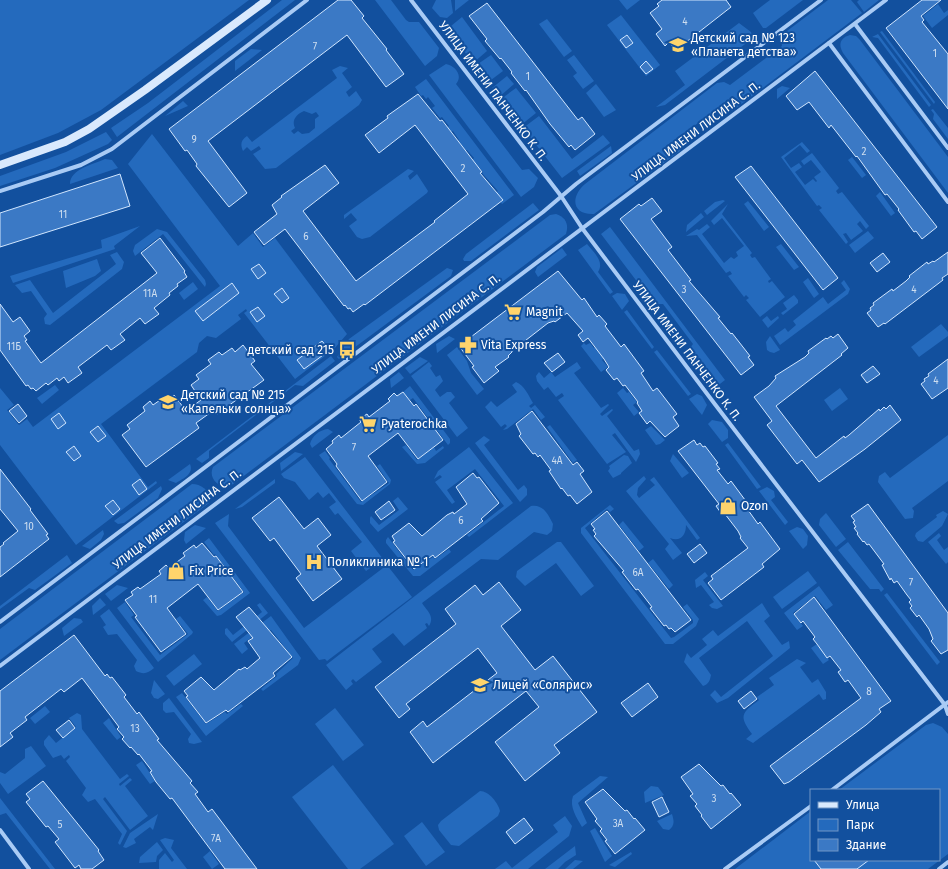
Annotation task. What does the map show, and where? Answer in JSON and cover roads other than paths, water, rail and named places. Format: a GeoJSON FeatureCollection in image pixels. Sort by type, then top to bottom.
{"type":"FeatureCollection","features":[{"type":"Feature","properties":{"kind":"main road"},"geometry":{"type":"LineString","coordinates":[[0,165],[64,142],[89,129],[151,86],[267,0]]}},
{"type":"Feature","properties":{"kind":"street"},"geometry":{"type":"LineString","coordinates":[[0,191],[81,165],[112,148],[307,0]]}},
{"type":"Feature","properties":{"kind":"street","name":"УЛИЦА ИМЕНИ ПАНЧЕНКО К. П."},"geometry":{"type":"LineString","coordinates":[[410,0],[561,196],[582,228],[946,703],[948,714]]}},
{"type":"Feature","properties":{"kind":"street","name":"УЛИЦА ИМЕНИ ЛИСИНА С. П."},"geometry":{"type":"LineString","coordinates":[[0,622],[821,0]]}},
{"type":"Feature","properties":{"kind":"street","name":"УЛИЦА ИМЕНИ ЛИСИНА С. П."},"geometry":{"type":"LineString","coordinates":[[0,666],[886,0]]}},
{"type":"Feature","properties":{"kind":"street"},"geometry":{"type":"LineString","coordinates":[[855,24],[948,148]]}},
{"type":"Feature","properties":{"kind":"street"},"geometry":{"type":"LineString","coordinates":[[829,43],[948,202]]}},
{"type":"Feature","properties":{"kind":"street"},"geometry":{"type":"LineString","coordinates":[[833,789],[946,703]]}},
{"type":"Feature","properties":{"kind":"street"},"geometry":{"type":"LineString","coordinates":[[725,869],[810,807]]}},
{"type":"Feature","properties":{"kind":"street"},"geometry":{"type":"LineString","coordinates":[[0,830],[29,869]]}},
{"type":"Feature","properties":{"kind":"street"},"geometry":{"type":"LineString","coordinates":[[939,869],[948,862]]}},
{"type":"Feature","properties":{"kind":"place","name":"Детский сад № 123 «Планета детства»"},"geometry":{"type":"Point","coordinates":[678,45]}},
{"type":"Feature","properties":{"kind":"place","name":"Magnit"},"geometry":{"type":"Point","coordinates":[513,312]}},
{"type":"Feature","properties":{"kind":"place","name":"Vita Express"},"geometry":{"type":"Point","coordinates":[468,345]}},
{"type":"Feature","properties":{"kind":"place","name":"детский сад 215"},"geometry":{"type":"Point","coordinates":[347,350]}},
{"type":"Feature","properties":{"kind":"place","name":"Детский сад № 215 «Капельки солнца»"},"geometry":{"type":"Point","coordinates":[168,402]}},
{"type":"Feature","properties":{"kind":"place","name":"Pyaterochka"},"geometry":{"type":"Point","coordinates":[368,424]}},
{"type":"Feature","properties":{"kind":"place","name":"Ozon"},"geometry":{"type":"Point","coordinates":[728,506]}},
{"type":"Feature","properties":{"kind":"place","name":"Поликлиника № 1"},"geometry":{"type":"Point","coordinates":[314,562]}},
{"type":"Feature","properties":{"kind":"place","name":"Fix Price"},"geometry":{"type":"Point","coordinates":[176,571]}},
{"type":"Feature","properties":{"kind":"place","name":"Лицей «Солярис»"},"geometry":{"type":"Point","coordinates":[480,685]}}]}
